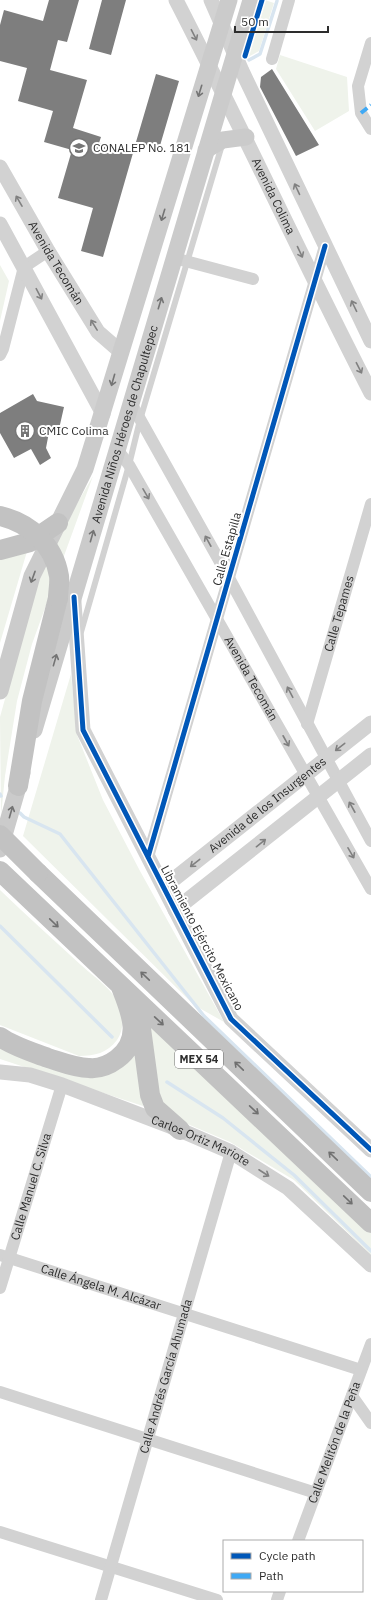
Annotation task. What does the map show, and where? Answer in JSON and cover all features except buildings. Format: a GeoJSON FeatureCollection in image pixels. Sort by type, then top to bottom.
{"type":"FeatureCollection","features":[{"type":"Feature","properties":{"kind":"highway"},"geometry":{"type":"LineString","coordinates":[[0,516],[14,519],[38,534],[52,554],[66,598],[32,701],[18,786]]}},
{"type":"Feature","properties":{"kind":"highway"},"geometry":{"type":"LineString","coordinates":[[0,550],[30,542],[58,523]]}},
{"type":"Feature","properties":{"kind":"highway","name":"MEX 54"},"geometry":{"type":"LineString","coordinates":[[0,835],[371,1192]]}},
{"type":"Feature","properties":{"kind":"highway","name":"MEX 54"},"geometry":{"type":"LineString","coordinates":[[0,871],[371,1223]]}},
{"type":"Feature","properties":{"kind":"highway"},"geometry":{"type":"LineString","coordinates":[[0,1037],[33,1053],[73,1066],[89,1068],[102,1067],[112,1063],[129,1047],[133,1028],[130,1008],[119,984]]}},
{"type":"Feature","properties":{"kind":"highway"},"geometry":{"type":"LineString","coordinates":[[138,1001],[150,1095],[155,1108],[180,1130]]}},
{"type":"Feature","properties":{"kind":"main road","name":"Avenida Niños Héroes de Chapultepec"},"geometry":{"type":"LineString","coordinates":[[0,691],[32,576],[85,469],[104,414],[121,352],[228,0]]}},
{"type":"Feature","properties":{"kind":"main road","name":"Avenida Niños Héroes de Chapultepec"},"geometry":{"type":"LineString","coordinates":[[66,598],[117,449],[131,403],[181,260],[206,150],[251,0]]}},
{"type":"Feature","properties":{"kind":"main road"},"geometry":{"type":"LineString","coordinates":[[206,150],[223,140],[246,137]]}},
{"type":"Feature","properties":{"kind":"main road"},"geometry":{"type":"LineString","coordinates":[[0,849],[18,786]]}},
{"type":"Feature","properties":{"kind":"street","name":"Avenida Colima"},"geometry":{"type":"LineString","coordinates":[[176,0],[246,137],[314,282],[371,393]]}},
{"type":"Feature","properties":{"kind":"street","name":"Avenida Colima"},"geometry":{"type":"LineString","coordinates":[[211,0],[234,54],[371,341]]}},
{"type":"Feature","properties":{"kind":"street"},"geometry":{"type":"LineString","coordinates":[[272,59],[289,0]]}},
{"type":"Feature","properties":{"kind":"street"},"geometry":{"type":"LineString","coordinates":[[371,43],[358,86],[361,113],[371,129]]}},
{"type":"Feature","properties":{"kind":"street","name":"Avenida Tecomán"},"geometry":{"type":"LineString","coordinates":[[0,167],[48,251],[98,332],[121,352]]}},
{"type":"Feature","properties":{"kind":"street"},"geometry":{"type":"LineString","coordinates":[[0,224],[104,414]]}},
{"type":"Feature","properties":{"kind":"street","name":"Calle Estapilla"},"geometry":{"type":"LineString","coordinates":[[148,857],[325,246]]}},
{"type":"Feature","properties":{"kind":"street"},"geometry":{"type":"LineString","coordinates":[[0,355],[24,267],[48,251]]}},
{"type":"Feature","properties":{"kind":"street"},"geometry":{"type":"LineString","coordinates":[[181,260],[253,278]]}},
{"type":"Feature","properties":{"kind":"street"},"geometry":{"type":"LineString","coordinates":[[131,403],[229,578],[371,841]]}},
{"type":"Feature","properties":{"kind":"street","name":"Avenida Tecomán"},"geometry":{"type":"LineString","coordinates":[[117,449],[129,465],[371,889]]}},
{"type":"Feature","properties":{"kind":"street","name":"Calle Tepames"},"geometry":{"type":"LineString","coordinates":[[307,724],[371,504]]}},
{"type":"Feature","properties":{"kind":"street","name":"Libramiento Ejército Mexicano"},"geometry":{"type":"LineString","coordinates":[[66,598],[77,647],[83,730],[231,1018],[371,1150]]}},
{"type":"Feature","properties":{"kind":"street","name":"Avenida de los Insurgentes"},"geometry":{"type":"LineString","coordinates":[[164,887],[371,723]]}},
{"type":"Feature","properties":{"kind":"street"},"geometry":{"type":"LineString","coordinates":[[175,910],[371,756]]}},
{"type":"Feature","properties":{"kind":"street"},"geometry":{"type":"LineString","coordinates":[[231,834],[244,857]]}},
{"type":"Feature","properties":{"kind":"street","name":"Carlos Ortiz Mariote"},"geometry":{"type":"LineString","coordinates":[[0,1072],[30,1075],[62,1085],[180,1130],[231,1152],[288,1188],[371,1266]]}},
{"type":"Feature","properties":{"kind":"street","name":"Calle Manuel C. Silva"},"geometry":{"type":"LineString","coordinates":[[0,1288],[5,1257],[62,1085]]}},
{"type":"Feature","properties":{"kind":"street","name":"Calle Andrés García Ahumada"},"geometry":{"type":"LineString","coordinates":[[101,1600],[231,1152]]}},
{"type":"Feature","properties":{"kind":"street","name":"Calle Ángela M. Alcázar"},"geometry":{"type":"LineString","coordinates":[[5,1257],[361,1370]]}},
{"type":"Feature","properties":{"kind":"street","name":"Calle Melitón de la Peña"},"geometry":{"type":"LineString","coordinates":[[298,1540],[371,1344]]}},
{"type":"Feature","properties":{"kind":"street"},"geometry":{"type":"LineString","coordinates":[[0,1392],[316,1493]]}},
{"type":"Feature","properties":{"kind":"street"},"geometry":{"type":"LineString","coordinates":[[352,1396],[371,1423]]}},
{"type":"Feature","properties":{"kind":"street"},"geometry":{"type":"LineString","coordinates":[[0,1532],[217,1600]]}},
{"type":"Feature","properties":{"kind":"lane"},"geometry":{"type":"LineString","coordinates":[[77,647],[129,465],[181,260],[223,140]]}},
{"type":"Feature","properties":{"kind":"shaded area"},"geometry":{"type":"Polygon","coordinates":[[[265,0],[274,3],[259,51],[248,57],[265,0]]]}},
{"type":"Feature","properties":{"kind":"shaded area"},"geometry":{"type":"Polygon","coordinates":[[[280,55],[347,77],[349,111],[315,131],[276,69],[280,55]]]}},
{"type":"Feature","properties":{"kind":"shaded area"},"geometry":{"type":"Polygon","coordinates":[[[0,265],[9,281],[0,321],[0,265]]]}},
{"type":"Feature","properties":{"kind":"shaded area"},"geometry":{"type":"Polygon","coordinates":[[[93,476],[32,644],[17,701],[5,776],[1,816],[0,717],[37,583],[59,535],[93,476]]]}},
{"type":"Feature","properties":{"kind":"shaded area"},"geometry":{"type":"Polygon","coordinates":[[[28,548],[0,643],[0,559],[28,548]]]}},
{"type":"Feature","properties":{"kind":"shaded area"},"geometry":{"type":"Polygon","coordinates":[[[71,674],[77,735],[103,800],[140,871],[224,1022],[194,1005],[23,836],[71,674]]]}},
{"type":"Feature","properties":{"kind":"shaded area"},"geometry":{"type":"Polygon","coordinates":[[[0,890],[30,919],[102,983],[116,999],[122,1014],[121,1032],[117,1040],[105,1051],[79,1056],[0,1025],[0,890]]]}},
{"type":"Feature","properties":{"kind":"shaded area"},"geometry":{"type":"Polygon","coordinates":[[[145,1017],[371,1233],[371,1255],[294,1180],[230,1142],[178,1120],[159,1100],[145,1017]]]}},
{"type":"Feature","properties":{"kind":"shaded area"},"geometry":{"type":"Polygon","coordinates":[[[136,1035],[145,1097],[143,1106],[0,1059],[0,1047],[81,1076],[136,1035]]]}},
{"type":"Feature","properties":{"kind":"waterway"},"geometry":{"type":"LineString","coordinates":[[249,60],[260,54],[277,1]]}},
{"type":"Feature","properties":{"kind":"waterway"},"geometry":{"type":"LineString","coordinates":[[20,813],[24,817],[60,834],[204,1016],[371,1177]]}},
{"type":"Feature","properties":{"kind":"waterway"},"geometry":{"type":"LineString","coordinates":[[0,926],[112,1037]]}},
{"type":"Feature","properties":{"kind":"waterway"},"geometry":{"type":"LineString","coordinates":[[167,1082],[223,1118],[294,1175],[371,1251]]}},
{"type":"Feature","properties":{"kind":"marked path"},"geometry":{"type":"LineString","coordinates":[[361,113],[371,105]]}},
{"type":"Feature","properties":{"kind":"cycle path"},"geometry":{"type":"LineString","coordinates":[[245,56],[262,0]]}},
{"type":"Feature","properties":{"kind":"cycle path"},"geometry":{"type":"LineString","coordinates":[[148,857],[325,246]]}},
{"type":"Feature","properties":{"kind":"cycle path"},"geometry":{"type":"LineString","coordinates":[[74,597],[83,730],[231,1019],[371,1150]]}},
{"type":"Feature","properties":{"kind":"place","name":"CONALEP No. 181"},"geometry":{"type":"Point","coordinates":[79,148]}},
{"type":"Feature","properties":{"kind":"place","name":"CMIC Colima"},"geometry":{"type":"Point","coordinates":[25,431]}}]}
